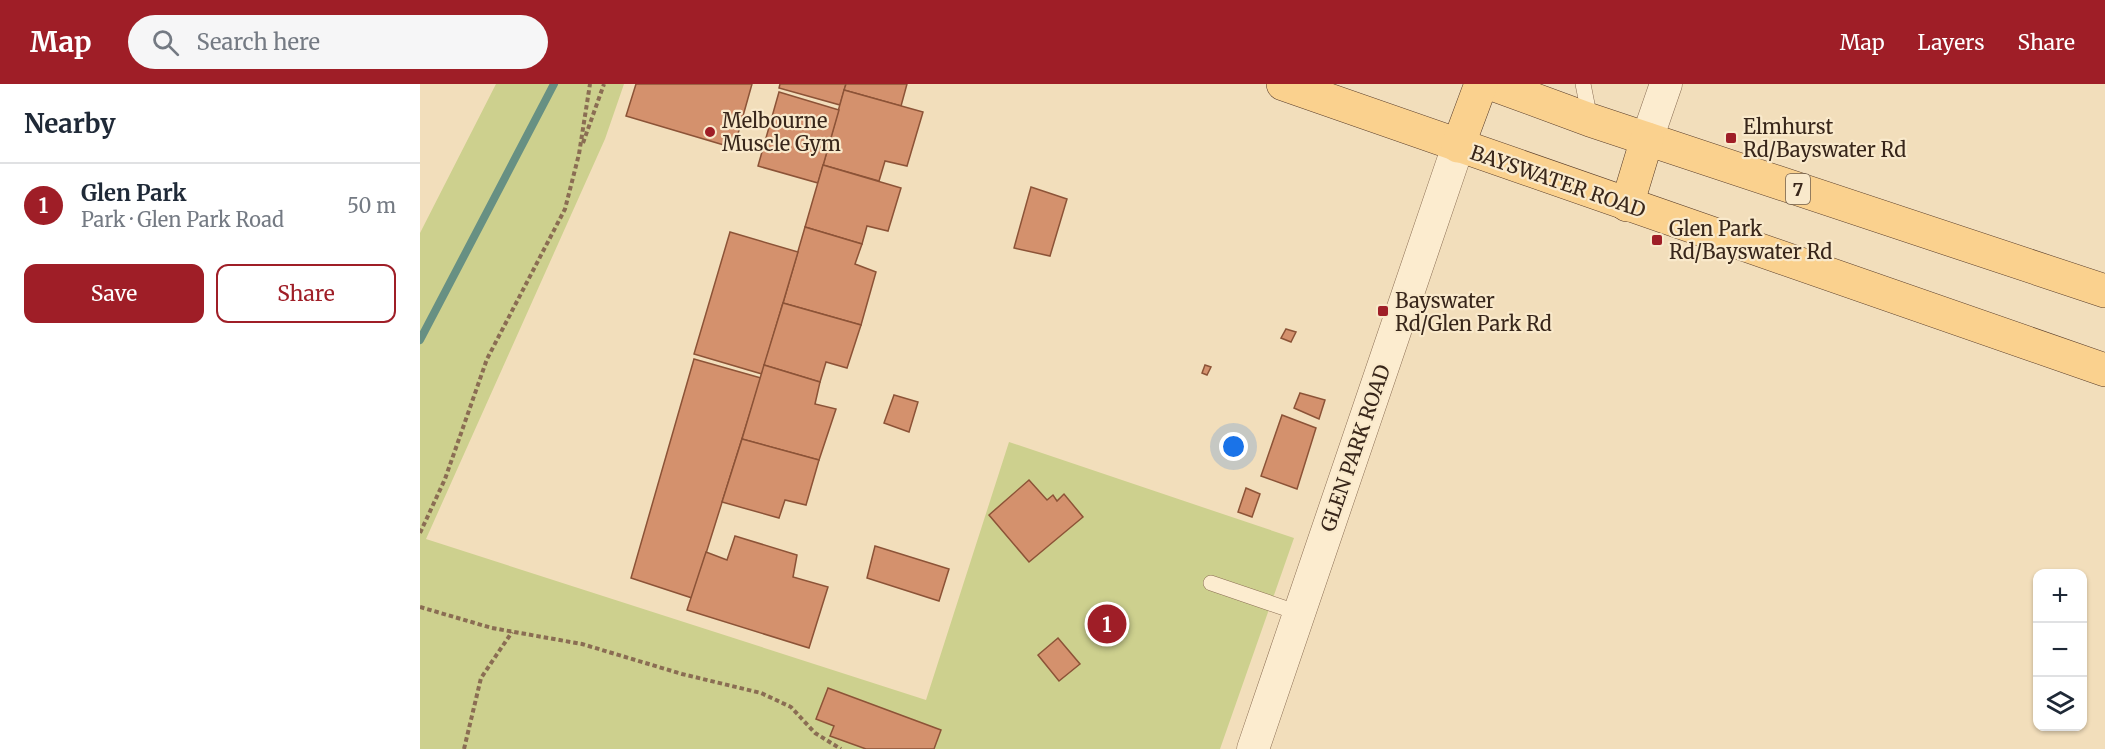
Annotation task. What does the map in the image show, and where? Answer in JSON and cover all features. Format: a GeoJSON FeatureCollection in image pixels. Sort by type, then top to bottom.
{"type":"FeatureCollection","features":[{"type":"Feature","properties":{"kind":"main road","name":"BAYSWATER ROAD"},"geometry":{"type":"LineString","coordinates":[[1283,84],[2105,370]]}},
{"type":"Feature","properties":{"kind":"main road"},"geometry":{"type":"LineString","coordinates":[[1458,146],[1481,84]]}},
{"type":"Feature","properties":{"kind":"main road","name":"7"},"geometry":{"type":"LineString","coordinates":[[1492,84],[1590,120],[2105,291]]}},
{"type":"Feature","properties":{"kind":"main road"},"geometry":{"type":"LineString","coordinates":[[1627,205],[1647,139]]}},
{"type":"Feature","properties":{"kind":"street"},"geometry":{"type":"LineString","coordinates":[[1647,139],[1666,84]]}},
{"type":"Feature","properties":{"kind":"street","name":"GLEN PARK ROAD"},"geometry":{"type":"LineString","coordinates":[[1253,749],[1458,146]]}},
{"type":"Feature","properties":{"kind":"lane"},"geometry":{"type":"LineString","coordinates":[[1583,84],[1590,120]]}},
{"type":"Feature","properties":{"kind":"lane"},"geometry":{"type":"LineString","coordinates":[[1211,583],[1299,613]]}},
{"type":"Feature","properties":{"kind":"path"},"geometry":{"type":"LineString","coordinates":[[420,533],[445,479],[487,359],[565,209],[579,154],[590,84]]}},
{"type":"Feature","properties":{"kind":"path"},"geometry":{"type":"LineString","coordinates":[[579,154],[604,84]]}},
{"type":"Feature","properties":{"kind":"path"},"geometry":{"type":"LineString","coordinates":[[420,607],[472,623],[582,644],[682,674],[761,693],[790,707],[815,733],[842,749]]}},
{"type":"Feature","properties":{"kind":"path"},"geometry":{"type":"LineString","coordinates":[[464,749],[480,678],[512,632]]}},
{"type":"Feature","properties":{"kind":"green space"},"geometry":{"type":"Polygon","coordinates":[[[496,84],[624,84],[605,139],[426,539],[926,700],[1009,442],[1294,538],[1220,749],[420,749],[420,233],[496,84]]]}},
{"type":"Feature","properties":{"kind":"building","name":"Melbourne Muscle Gym"},"geometry":{"type":"Polygon","coordinates":[[[636,84],[752,84],[734,148],[626,116],[636,84]]]}},
{"type":"Feature","properties":{"kind":"building"},"geometry":{"type":"Polygon","coordinates":[[[780,84],[846,84],[840,105],[779,88],[780,84]]]}},
{"type":"Feature","properties":{"kind":"building"},"geometry":{"type":"Polygon","coordinates":[[[846,84],[907,84],[901,106],[844,90],[846,84]]]}},
{"type":"Feature","properties":{"kind":"building"},"geometry":{"type":"Polygon","coordinates":[[[844,90],[923,112],[907,166],[885,161],[879,181],[823,165],[844,90]]]}},
{"type":"Feature","properties":{"kind":"building"},"geometry":{"type":"Polygon","coordinates":[[[779,92],[839,110],[818,183],[758,166],[779,92]]]}},
{"type":"Feature","properties":{"kind":"building"},"geometry":{"type":"Polygon","coordinates":[[[823,165],[901,188],[888,231],[867,226],[862,244],[805,227],[823,165]]]}},
{"type":"Feature","properties":{"kind":"building"},"geometry":{"type":"Polygon","coordinates":[[[1031,187],[1067,199],[1050,256],[1014,248],[1031,187]]]}},
{"type":"Feature","properties":{"kind":"building"},"geometry":{"type":"Polygon","coordinates":[[[805,227],[862,244],[855,264],[876,272],[861,325],[783,303],[805,227]]]}},
{"type":"Feature","properties":{"kind":"building"},"geometry":{"type":"Polygon","coordinates":[[[730,232],[798,252],[762,374],[694,354],[730,232]]]}},
{"type":"Feature","properties":{"kind":"building"},"geometry":{"type":"Polygon","coordinates":[[[783,303],[861,325],[847,368],[826,362],[820,382],[764,365],[783,303]]]}},
{"type":"Feature","properties":{"kind":"building"},"geometry":{"type":"Polygon","coordinates":[[[1286,329],[1296,332],[1291,342],[1281,338],[1286,329]]]}},
{"type":"Feature","properties":{"kind":"building"},"geometry":{"type":"Polygon","coordinates":[[[694,359],[761,378],[692,598],[631,578],[694,359]]]}},
{"type":"Feature","properties":{"kind":"building"},"geometry":{"type":"Polygon","coordinates":[[[764,365],[820,382],[815,404],[836,409],[819,460],[742,439],[764,365]]]}},
{"type":"Feature","properties":{"kind":"building"},"geometry":{"type":"Polygon","coordinates":[[[1205,365],[1211,367],[1207,375],[1202,373],[1205,365]]]}},
{"type":"Feature","properties":{"kind":"building"},"geometry":{"type":"Polygon","coordinates":[[[1300,393],[1325,400],[1319,419],[1294,408],[1300,393]]]}},
{"type":"Feature","properties":{"kind":"building"},"geometry":{"type":"Polygon","coordinates":[[[894,395],[918,402],[909,432],[884,423],[894,395]]]}},
{"type":"Feature","properties":{"kind":"building"},"geometry":{"type":"Polygon","coordinates":[[[1282,415],[1316,428],[1297,489],[1261,476],[1282,415]]]}},
{"type":"Feature","properties":{"kind":"building"},"geometry":{"type":"Polygon","coordinates":[[[742,439],[819,460],[806,505],[785,500],[779,518],[722,502],[742,439]]]}},
{"type":"Feature","properties":{"kind":"building"},"geometry":{"type":"Polygon","coordinates":[[[1029,480],[1047,500],[1053,495],[1057,501],[1064,494],[1083,517],[1029,562],[989,515],[1029,480]]]}},
{"type":"Feature","properties":{"kind":"building"},"geometry":{"type":"Polygon","coordinates":[[[1246,488],[1260,494],[1252,517],[1238,512],[1246,488]]]}},
{"type":"Feature","properties":{"kind":"building"},"geometry":{"type":"Polygon","coordinates":[[[735,536],[797,555],[793,577],[828,587],[809,648],[687,610],[706,552],[727,560],[735,536]]]}},
{"type":"Feature","properties":{"kind":"building"},"geometry":{"type":"Polygon","coordinates":[[[875,546],[949,569],[939,601],[867,578],[875,546]]]}},
{"type":"Feature","properties":{"kind":"building"},"geometry":{"type":"Polygon","coordinates":[[[1058,638],[1080,664],[1059,681],[1038,655],[1058,638]]]}},
{"type":"Feature","properties":{"kind":"building"},"geometry":{"type":"Polygon","coordinates":[[[828,688],[941,730],[934,749],[866,749],[830,736],[834,726],[816,719],[828,688]]]}},
{"type":"Feature","properties":{"kind":"waterway"},"geometry":{"type":"LineString","coordinates":[[420,340],[554,84]]}},
{"type":"Feature","properties":{"kind":"place","name":"Melbourne Muscle Gym"},"geometry":{"type":"Point","coordinates":[710,132]}},
{"type":"Feature","properties":{"kind":"place","name":"Elmhurst Rd/Bayswater Rd"},"geometry":{"type":"Point","coordinates":[1731,138]}},
{"type":"Feature","properties":{"kind":"place","name":"Glen Park Rd/Bayswater Rd"},"geometry":{"type":"Point","coordinates":[1657,240]}},
{"type":"Feature","properties":{"kind":"place","name":"Bayswater Rd/Glen Park Rd"},"geometry":{"type":"Point","coordinates":[1383,311]}},
{"type":"Feature","properties":{"kind":"place","name":"Glen Park"},"geometry":{"type":"Point","coordinates":[1107,624]}}]}
